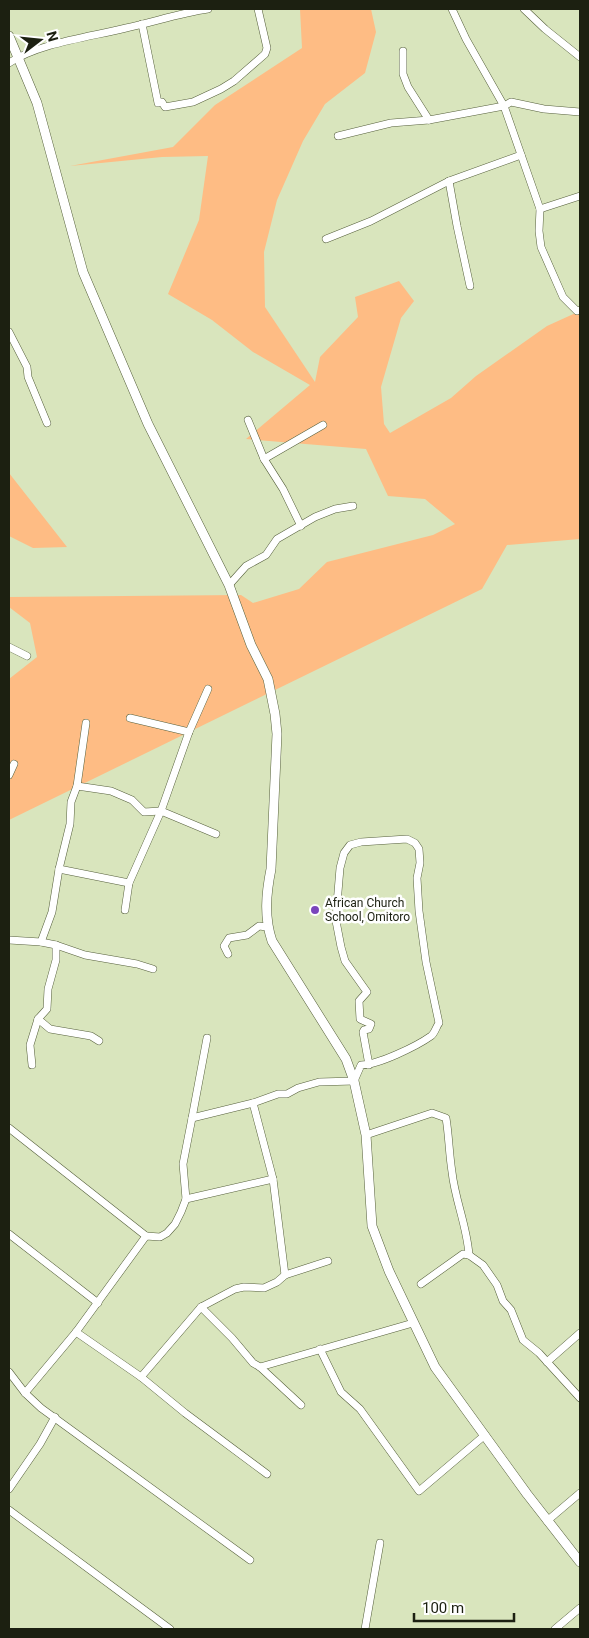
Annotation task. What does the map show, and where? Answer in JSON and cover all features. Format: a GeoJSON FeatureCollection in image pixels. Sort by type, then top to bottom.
{"type":"FeatureCollection","features":[{"type":"Feature","properties":{"kind":"main road"},"geometry":{"type":"LineString","coordinates":[[9,36],[40,111],[83,272],[148,424],[229,585],[251,645],[268,679],[277,734],[271,869],[267,889],[267,927],[272,941],[346,1059],[354,1080],[366,1135],[372,1226],[388,1271],[435,1367],[547,1521],[580,1562]]}},
{"type":"Feature","properties":{"kind":"street"},"geometry":{"type":"LineString","coordinates":[[9,63],[32,51],[185,12],[208,9]]}},
{"type":"Feature","properties":{"kind":"street"},"geometry":{"type":"LineString","coordinates":[[142,24],[158,103],[162,102],[165,107],[172,107],[193,102],[221,89],[234,81],[264,54],[267,48],[258,9]]}},
{"type":"Feature","properties":{"kind":"street"},"geometry":{"type":"LineString","coordinates":[[452,9],[466,39],[504,106],[540,209],[539,231],[541,247],[563,297],[577,311],[580,310]]}},
{"type":"Feature","properties":{"kind":"street"},"geometry":{"type":"LineString","coordinates":[[524,9],[545,29],[580,57]]}},
{"type":"Feature","properties":{"kind":"street"},"geometry":{"type":"LineString","coordinates":[[403,51],[403,74],[408,87],[429,120]]}},
{"type":"Feature","properties":{"kind":"street"},"geometry":{"type":"LineString","coordinates":[[338,136],[391,123],[429,120],[504,106],[511,102],[544,109],[580,112]]}},
{"type":"Feature","properties":{"kind":"street"},"geometry":{"type":"LineString","coordinates":[[326,239],[371,221],[449,181],[521,155]]}},
{"type":"Feature","properties":{"kind":"street"},"geometry":{"type":"LineString","coordinates":[[449,181],[456,226],[470,286]]}},
{"type":"Feature","properties":{"kind":"street"},"geometry":{"type":"LineString","coordinates":[[540,209],[580,196]]}},
{"type":"Feature","properties":{"kind":"street"},"geometry":{"type":"LineString","coordinates":[[9,332],[27,367],[28,377],[47,423]]}},
{"type":"Feature","properties":{"kind":"street"},"geometry":{"type":"LineString","coordinates":[[248,420],[264,459],[283,489],[301,526]]}},
{"type":"Feature","properties":{"kind":"street"},"geometry":{"type":"LineString","coordinates":[[264,459],[324,425]]}},
{"type":"Feature","properties":{"kind":"street"},"geometry":{"type":"LineString","coordinates":[[229,585],[246,566],[266,554],[277,539],[315,517],[335,509],[353,506]]}},
{"type":"Feature","properties":{"kind":"street"},"geometry":{"type":"LineString","coordinates":[[9,647],[27,656]]}},
{"type":"Feature","properties":{"kind":"street"},"geometry":{"type":"LineString","coordinates":[[124,910],[129,883],[161,811],[189,732],[208,689]]}},
{"type":"Feature","properties":{"kind":"street"},"geometry":{"type":"LineString","coordinates":[[130,718],[158,723],[189,732]]}},
{"type":"Feature","properties":{"kind":"street"},"geometry":{"type":"LineString","coordinates":[[41,942],[52,912],[59,869],[70,824],[71,802],[77,786],[86,724]]}},
{"type":"Feature","properties":{"kind":"street"},"geometry":{"type":"LineString","coordinates":[[9,775],[14,764]]}},
{"type":"Feature","properties":{"kind":"street"},"geometry":{"type":"LineString","coordinates":[[77,786],[111,792],[132,800],[144,812],[161,811],[216,834]]}},
{"type":"Feature","properties":{"kind":"street"},"geometry":{"type":"LineString","coordinates":[[192,1118],[253,1104],[278,1094],[287,1094],[298,1088],[319,1082],[354,1080],[361,1065],[369,1065],[383,1061],[433,1035],[439,1023],[426,962],[419,912],[417,878],[420,863],[419,849],[415,843],[407,840],[376,840],[350,845],[344,853],[340,868],[336,921],[345,961],[367,992],[359,1001],[360,1019],[371,1024],[371,1027],[363,1032],[369,1065]]}},
{"type":"Feature","properties":{"kind":"street"},"geometry":{"type":"LineString","coordinates":[[59,869],[129,883]]}},
{"type":"Feature","properties":{"kind":"street"},"geometry":{"type":"LineString","coordinates":[[228,954],[224,946],[229,938],[247,935],[259,926],[267,927]]}},
{"type":"Feature","properties":{"kind":"street"},"geometry":{"type":"LineString","coordinates":[[9,940],[56,945],[85,955],[137,964],[153,969]]}},
{"type":"Feature","properties":{"kind":"street"},"geometry":{"type":"LineString","coordinates":[[32,1065],[30,1045],[38,1019],[47,1009],[48,989],[56,960],[56,945]]}},
{"type":"Feature","properties":{"kind":"street"},"geometry":{"type":"LineString","coordinates":[[38,1019],[50,1029],[91,1036],[99,1041]]}},
{"type":"Feature","properties":{"kind":"street"},"geometry":{"type":"LineString","coordinates":[[9,1128],[146,1236],[160,1237],[167,1233],[175,1224],[186,1199],[183,1164],[207,1038]]}},
{"type":"Feature","properties":{"kind":"street"},"geometry":{"type":"LineString","coordinates":[[253,1104],[272,1179],[285,1275]]}},
{"type":"Feature","properties":{"kind":"street"},"geometry":{"type":"LineString","coordinates":[[366,1135],[432,1113],[446,1118],[450,1139],[452,1172],[468,1238],[469,1255]]}},
{"type":"Feature","properties":{"kind":"street"},"geometry":{"type":"LineString","coordinates":[[186,1199],[272,1179]]}},
{"type":"Feature","properties":{"kind":"street"},"geometry":{"type":"LineString","coordinates":[[9,1234],[98,1303]]}},
{"type":"Feature","properties":{"kind":"street"},"geometry":{"type":"LineString","coordinates":[[25,1392],[76,1332],[146,1236]]}},
{"type":"Feature","properties":{"kind":"street"},"geometry":{"type":"LineString","coordinates":[[421,1284],[463,1254],[469,1255],[483,1265],[493,1278],[503,1300],[512,1310],[523,1340],[547,1362],[580,1398]]}},
{"type":"Feature","properties":{"kind":"street"},"geometry":{"type":"LineString","coordinates":[[141,1377],[201,1307],[235,1289],[244,1287],[264,1288],[277,1282],[285,1275],[328,1261]]}},
{"type":"Feature","properties":{"kind":"street"},"geometry":{"type":"LineString","coordinates":[[201,1307],[232,1338],[253,1363],[260,1367],[301,1405]]}},
{"type":"Feature","properties":{"kind":"street"},"geometry":{"type":"LineString","coordinates":[[260,1367],[412,1323]]}},
{"type":"Feature","properties":{"kind":"street"},"geometry":{"type":"LineString","coordinates":[[76,1332],[141,1377],[185,1413],[267,1474]]}},
{"type":"Feature","properties":{"kind":"street"},"geometry":{"type":"LineString","coordinates":[[547,1362],[580,1333]]}},
{"type":"Feature","properties":{"kind":"street"},"geometry":{"type":"LineString","coordinates":[[320,1349],[341,1392],[360,1409],[419,1491],[485,1435]]}},
{"type":"Feature","properties":{"kind":"street"},"geometry":{"type":"LineString","coordinates":[[9,1372],[41,1408],[250,1560]]}},
{"type":"Feature","properties":{"kind":"street"},"geometry":{"type":"LineString","coordinates":[[9,1489],[40,1444],[55,1417]]}},
{"type":"Feature","properties":{"kind":"street"},"geometry":{"type":"LineString","coordinates":[[547,1521],[580,1493]]}},
{"type":"Feature","properties":{"kind":"street"},"geometry":{"type":"LineString","coordinates":[[9,1510],[170,1629]]}},
{"type":"Feature","properties":{"kind":"street"},"geometry":{"type":"LineString","coordinates":[[365,1629],[380,1543]]}},
{"type":"Feature","properties":{"kind":"street"},"geometry":{"type":"LineString","coordinates":[[555,1629],[580,1608]]}},
{"type":"Feature","properties":{"kind":"shaded area"},"geometry":{"type":"Polygon","coordinates":[[[300,9],[371,9],[376,32],[365,73],[325,104],[303,141],[277,200],[264,252],[265,307],[315,382],[320,357],[358,317],[355,297],[399,281],[414,301],[401,318],[381,387],[384,424],[390,433],[451,398],[476,376],[547,326],[580,311],[580,539],[507,545],[482,589],[9,820],[9,679],[37,657],[30,623],[9,607],[9,597],[241,595],[253,603],[299,589],[327,562],[433,535],[455,524],[425,499],[388,496],[366,449],[246,439],[310,385],[253,352],[212,320],[168,294],[199,220],[208,156],[162,157],[70,166],[173,147],[215,105],[302,48],[300,9]]]}},
{"type":"Feature","properties":{"kind":"shaded area"},"geometry":{"type":"Polygon","coordinates":[[[9,473],[68,547],[33,548],[9,536],[9,473]]]}},
{"type":"Feature","properties":{"kind":"place","name":"African Church School, Omitoro"},"geometry":{"type":"Point","coordinates":[315,910]}}]}
